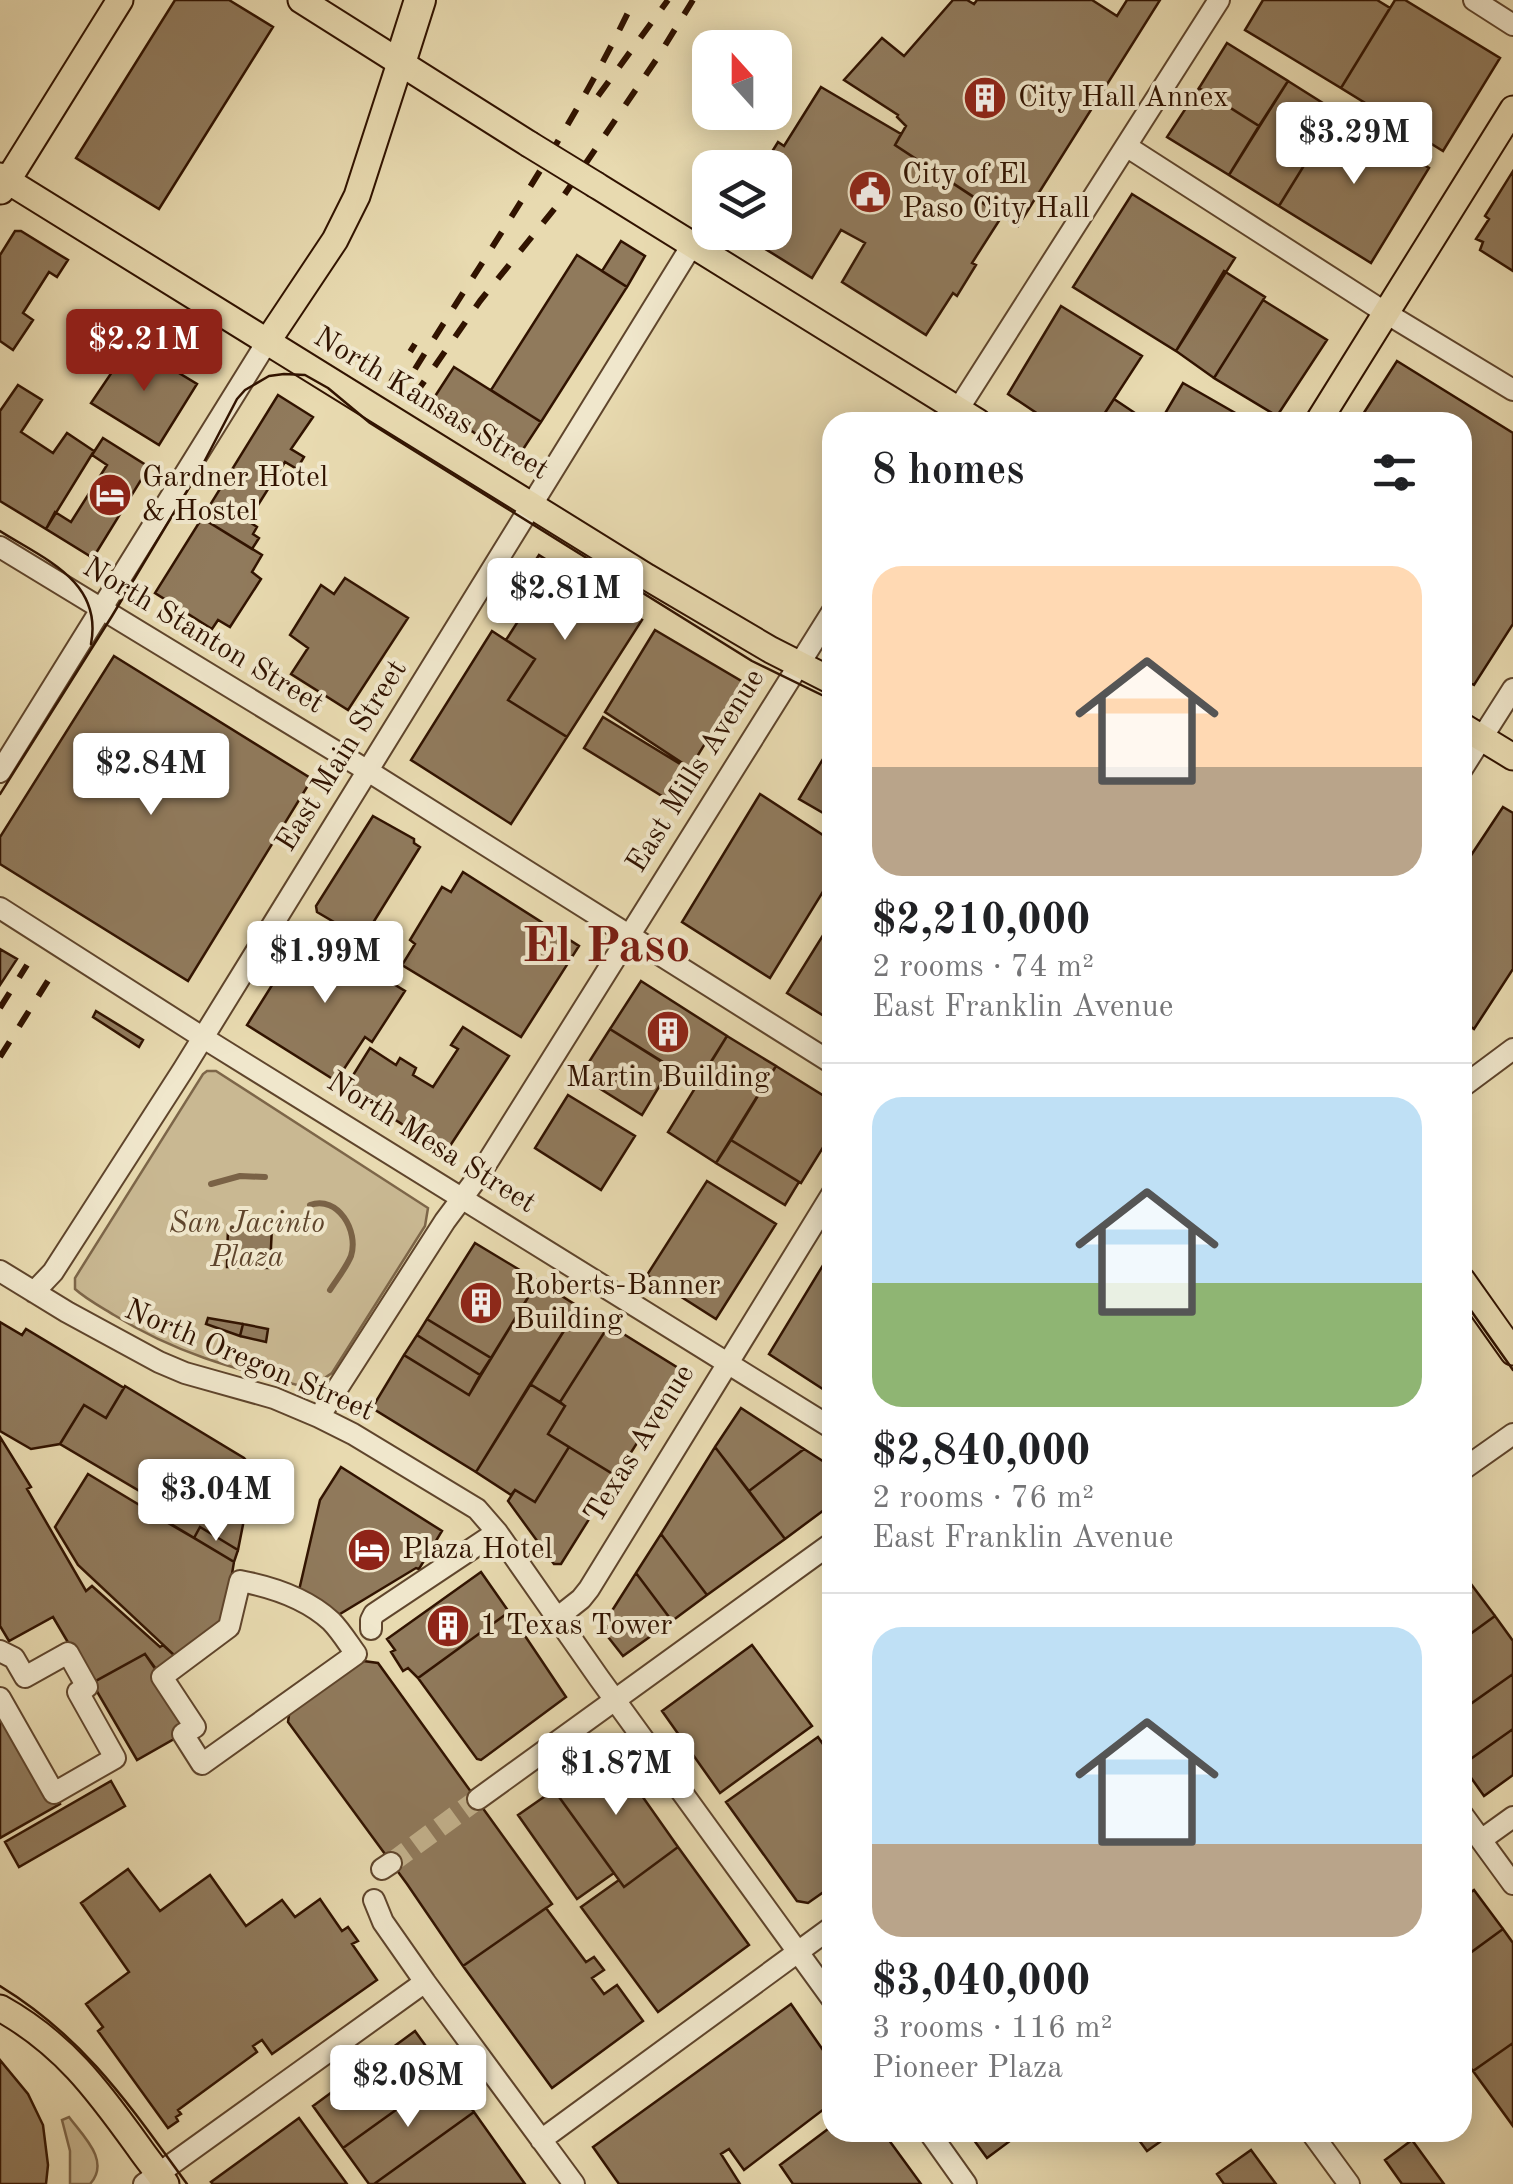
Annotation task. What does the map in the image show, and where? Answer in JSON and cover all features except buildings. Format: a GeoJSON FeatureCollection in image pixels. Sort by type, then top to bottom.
{"type":"FeatureCollection","features":[{"type":"Feature","properties":{"kind":"highway"},"geometry":{"type":"LineString","coordinates":[[400,63],[420,0]]}},
{"type":"Feature","properties":{"kind":"main road"},"geometry":{"type":"LineString","coordinates":[[2,183],[120,0]]}},
{"type":"Feature","properties":{"kind":"main road"},"geometry":{"type":"LineString","coordinates":[[301,0],[692,245]]}},
{"type":"Feature","properties":{"kind":"main road"},"geometry":{"type":"LineString","coordinates":[[267,342],[334,240],[357,196],[400,63]]}},
{"type":"Feature","properties":{"kind":"main road"},"geometry":{"type":"LineString","coordinates":[[1324,412],[1513,109]]}},
{"type":"Feature","properties":{"kind":"main road","name":"North Kansas Street"},"geometry":{"type":"LineString","coordinates":[[2,183],[647,577],[822,676]]}},
{"type":"Feature","properties":{"kind":"main road"},"geometry":{"type":"LineString","coordinates":[[700,250],[953,412]]}},
{"type":"Feature","properties":{"kind":"main road"},"geometry":{"type":"LineString","coordinates":[[1472,732],[1513,757]]}},
{"type":"Feature","properties":{"kind":"main road"},"geometry":{"type":"LineString","coordinates":[[1472,1294],[1513,1352]]}},
{"type":"Feature","properties":{"kind":"main road"},"geometry":{"type":"LineString","coordinates":[[0,2008],[48,2040],[112,2108],[156,2180]]}},
{"type":"Feature","properties":{"kind":"street"},"geometry":{"type":"LineString","coordinates":[[966,412],[1219,0]]}},
{"type":"Feature","properties":{"kind":"street"},"geometry":{"type":"LineString","coordinates":[[1474,0],[1513,25]]}},
{"type":"Feature","properties":{"kind":"street"},"geometry":{"type":"LineString","coordinates":[[1126,146],[1513,390]]}},
{"type":"Feature","properties":{"kind":"street","name":"East Main Street"},"geometry":{"type":"LineString","coordinates":[[34,1292],[53,1272],[202,1037],[692,245]]}},
{"type":"Feature","properties":{"kind":"street"},"geometry":{"type":"LineString","coordinates":[[0,772],[267,342]]}},
{"type":"Feature","properties":{"kind":"street","name":"North Stanton Street"},"geometry":{"type":"LineString","coordinates":[[0,546],[822,1056]]}},
{"type":"Feature","properties":{"kind":"street","name":"East Mills Avenue"},"geometry":{"type":"LineString","coordinates":[[319,1417],[463,1198],[822,628]]}},
{"type":"Feature","properties":{"kind":"street"},"geometry":{"type":"LineString","coordinates":[[1472,732],[1513,688]]}},
{"type":"Feature","properties":{"kind":"street","name":"North Mesa Street"},"geometry":{"type":"LineString","coordinates":[[0,908],[822,1422]]}},
{"type":"Feature","properties":{"kind":"street"},"geometry":{"type":"LineString","coordinates":[[1472,1080],[1513,1049]]}},
{"type":"Feature","properties":{"kind":"street","name":"Texas Avenue"},"geometry":{"type":"LineString","coordinates":[[557,1618],[589,1589],[822,1210]]}},
{"type":"Feature","properties":{"kind":"street","name":"North Oregon Street"},"geometry":{"type":"LineString","coordinates":[[0,1271],[160,1362],[274,1398],[319,1417],[477,1509],[822,1985]]}},
{"type":"Feature","properties":{"kind":"street"},"geometry":{"type":"LineString","coordinates":[[1472,1463],[1513,1434]]}},
{"type":"Feature","properties":{"kind":"street"},"geometry":{"type":"LineString","coordinates":[[370,1629],[374,1614],[497,1532]]}},
{"type":"Feature","properties":{"kind":"street"},"geometry":{"type":"LineString","coordinates":[[478,1798],[822,1549]]}},
{"type":"Feature","properties":{"kind":"street"},"geometry":{"type":"LineString","coordinates":[[240,1582],[276,1589],[297,1599],[330,1620],[346,1642],[356,1654],[202,1764],[182,1734],[195,1727],[162,1676],[229,1627],[240,1582]]}},
{"type":"Feature","properties":{"kind":"street"},"geometry":{"type":"LineString","coordinates":[[0,1651],[14,1658],[26,1677],[68,1653],[87,1687],[78,1692],[114,1758],[54,1793],[0,1698]]}},
{"type":"Feature","properties":{"kind":"street"},"geometry":{"type":"LineString","coordinates":[[1481,1840],[1513,1817]]}},
{"type":"Feature","properties":{"kind":"street"},"geometry":{"type":"LineString","coordinates":[[1472,1828],[1513,1884]]}},
{"type":"Feature","properties":{"kind":"street"},"geometry":{"type":"LineString","coordinates":[[374,1900],[383,1922],[425,1982],[574,2184]]}},
{"type":"Feature","properties":{"kind":"street"},"geometry":{"type":"LineString","coordinates":[[541,2140],[822,1934]]}},
{"type":"Feature","properties":{"kind":"street"},"geometry":{"type":"LineString","coordinates":[[156,2180],[425,1982]]}},
{"type":"Feature","properties":{"kind":"street"},"geometry":{"type":"LineString","coordinates":[[936,2142],[966,2184]]}},
{"type":"Feature","properties":{"kind":"street"},"geometry":{"type":"LineString","coordinates":[[1318,2142],[1348,2184]]}},
{"type":"Feature","properties":{"kind":"green space","name":"San Jacinto Plaza"},"geometry":{"type":"Polygon","coordinates":[[[207,1071],[216,1071],[428,1208],[425,1226],[332,1373],[320,1381],[301,1386],[204,1358],[159,1340],[75,1289],[75,1278],[207,1071]]]}},
{"type":"Feature","properties":{"kind":"green space"},"geometry":{"type":"Polygon","coordinates":[[[69,2117],[96,2158],[96,2175],[90,2184],[70,2184],[70,2151],[62,2120],[69,2117]]]}},
{"type":"Feature","properties":{"kind":"waterway"},"geometry":{"type":"LineString","coordinates":[[211,1184],[240,1176],[265,1177]]}},
{"type":"Feature","properties":{"kind":"waterway"},"geometry":{"type":"LineString","coordinates":[[310,1205],[320,1203],[337,1210],[352,1236],[351,1256],[330,1290]]}},
{"type":"Feature","properties":{"kind":"tunnel"},"geometry":{"type":"LineString","coordinates":[[391,1863],[478,1799]]}},
{"type":"Feature","properties":{"kind":"tram line"},"geometry":{"type":"LineString","coordinates":[[0,794],[112,616],[202,466],[237,399],[269,376],[284,374],[305,375],[328,388],[370,423],[752,661],[822,695]]}},
{"type":"Feature","properties":{"kind":"tram line"},"geometry":{"type":"LineString","coordinates":[[0,531],[51,562],[79,588],[92,622],[91,644]]}},
{"type":"Feature","properties":{"kind":"tram line"},"geometry":{"type":"LineString","coordinates":[[1472,1312],[1513,1370]]}},
{"type":"Feature","properties":{"kind":"tram line"},"geometry":{"type":"LineString","coordinates":[[0,1986],[57,2028],[104,2075],[187,2184]]}},
{"type":"Feature","properties":{"kind":"railway"},"geometry":{"type":"LineString","coordinates":[[415,369],[558,142],[634,0]]}},
{"type":"Feature","properties":{"kind":"railway"},"geometry":{"type":"LineString","coordinates":[[598,96],[668,0]]}},
{"type":"Feature","properties":{"kind":"railway"},"geometry":{"type":"LineString","coordinates":[[414,396],[480,301],[556,207],[693,0]]}},
{"type":"Feature","properties":{"kind":"railway"},"geometry":{"type":"LineString","coordinates":[[391,382],[415,344]]}},
{"type":"Feature","properties":{"kind":"railway"},"geometry":{"type":"LineString","coordinates":[[0,1008],[27,965]]}},
{"type":"Feature","properties":{"kind":"railway"},"geometry":{"type":"LineString","coordinates":[[0,1057],[49,979]]}},
{"type":"Feature","properties":{"kind":"place","name":"City Hall Annex"},"geometry":{"type":"Point","coordinates":[985,98]}},
{"type":"Feature","properties":{"kind":"place","name":"City of El Paso City Hall"},"geometry":{"type":"Point","coordinates":[870,192]}},
{"type":"Feature","properties":{"kind":"place","name":"Gardner Hotel & Hostel"},"geometry":{"type":"Point","coordinates":[110,495]}},
{"type":"Feature","properties":{"kind":"place","name":"Martin Building"},"geometry":{"type":"Point","coordinates":[668,1032]}},
{"type":"Feature","properties":{"kind":"place","name":"Roberts-Banner Building"},"geometry":{"type":"Point","coordinates":[481,1303]}},
{"type":"Feature","properties":{"kind":"place","name":"Plaza Hotel"},"geometry":{"type":"Point","coordinates":[369,1550]}},
{"type":"Feature","properties":{"kind":"place","name":"1 Texas Tower"},"geometry":{"type":"Point","coordinates":[448,1626]}},
{"type":"Feature","properties":{"kind":"district","name":"El Paso"},"geometry":{"type":"Point","coordinates":[606,948]}}]}
